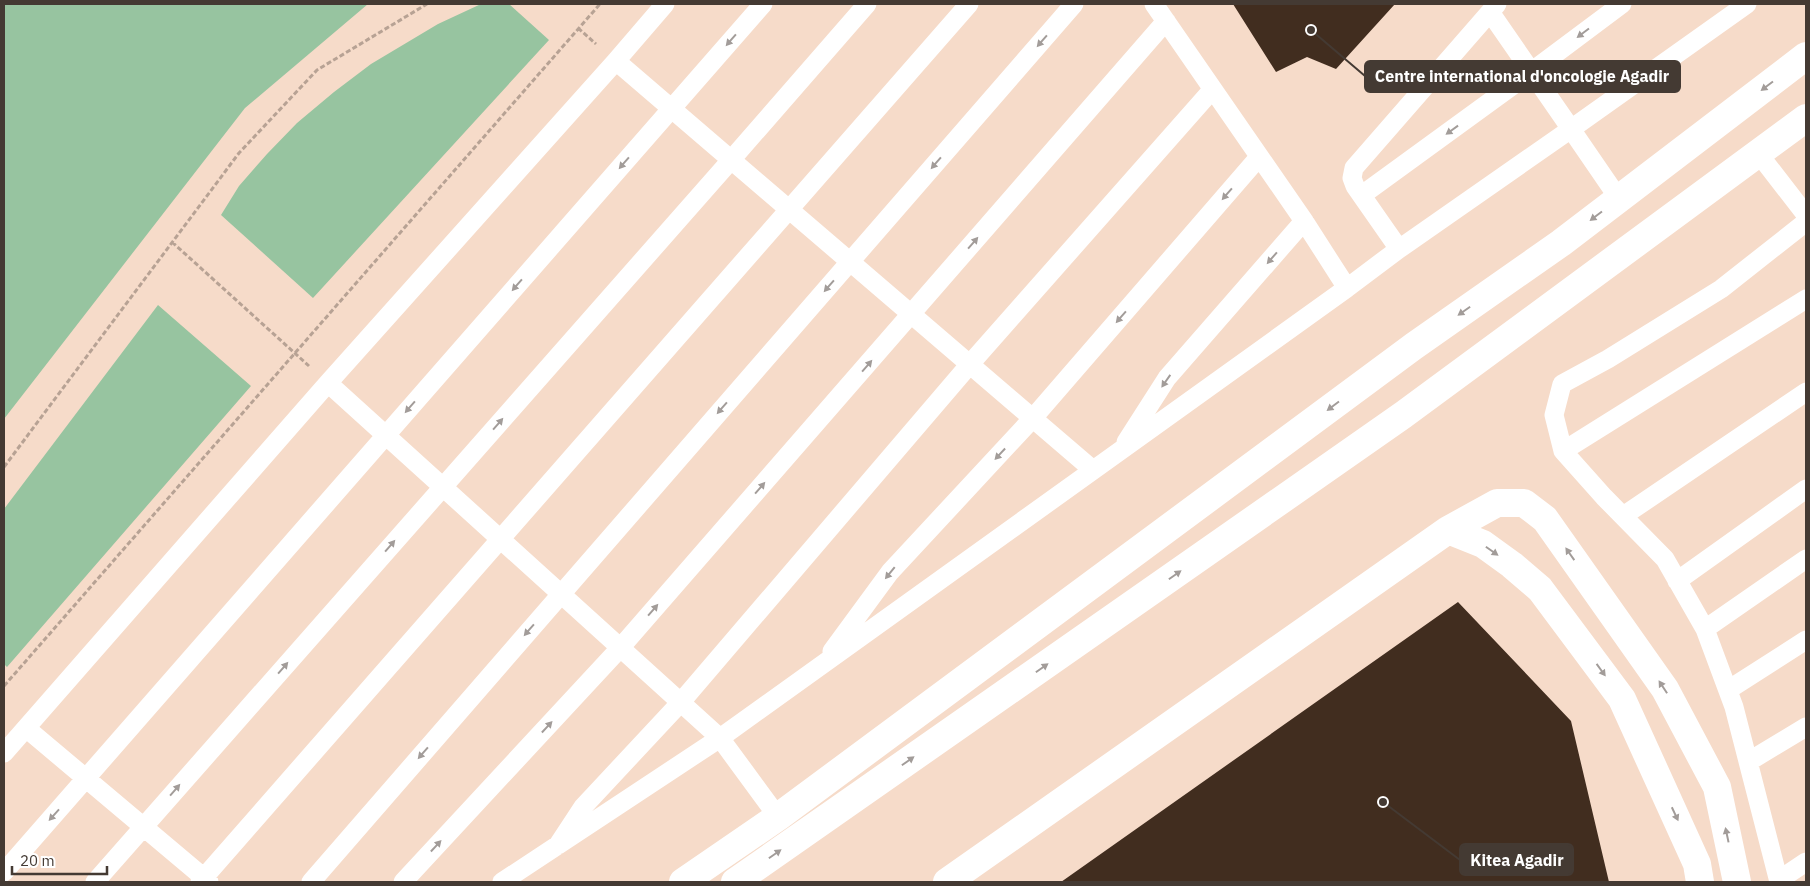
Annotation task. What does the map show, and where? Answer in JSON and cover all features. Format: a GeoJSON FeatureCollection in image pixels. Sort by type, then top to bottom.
{"type":"FeatureCollection","features":[{"type":"Feature","properties":{"kind":"street"},"geometry":{"type":"LineString","coordinates":[[684,882],[778,817],[1386,366],[1561,243],[1806,56]]}},
{"type":"Feature","properties":{"kind":"street"},"geometry":{"type":"LineString","coordinates":[[735,882],[1403,415],[1806,118]]}},
{"type":"Feature","properties":{"kind":"street"},"geometry":{"type":"LineString","coordinates":[[947,882],[1448,530],[1497,503],[1524,503],[1545,519],[1665,689],[1717,787],[1737,882]]}},
{"type":"Feature","properties":{"kind":"street"},"geometry":{"type":"LineString","coordinates":[[1448,530],[1483,544],[1540,588],[1622,699],[1697,864],[1700,882]]}},
{"type":"Feature","properties":{"kind":"lane"},"geometry":{"type":"LineString","coordinates":[[4,753],[328,383],[616,62],[665,4]]}},
{"type":"Feature","properties":{"kind":"lane"},"geometry":{"type":"LineString","coordinates":[[4,872],[763,4]]}},
{"type":"Feature","properties":{"kind":"lane"},"geometry":{"type":"LineString","coordinates":[[95,882],[867,4]]}},
{"type":"Feature","properties":{"kind":"lane"},"geometry":{"type":"LineString","coordinates":[[26,728],[143,826],[205,881],[969,4]]}},
{"type":"Feature","properties":{"kind":"lane"},"geometry":{"type":"LineString","coordinates":[[311,882],[1074,4]]}},
{"type":"Feature","properties":{"kind":"lane"},"geometry":{"type":"LineString","coordinates":[[1154,4],[1304,221],[1347,288]]}},
{"type":"Feature","properties":{"kind":"lane"},"geometry":{"type":"LineString","coordinates":[[1362,195],[1622,4]]}},
{"type":"Feature","properties":{"kind":"lane"},"geometry":{"type":"LineString","coordinates":[[502,882],[720,738],[1120,452],[1399,249],[1747,4]]}},
{"type":"Feature","properties":{"kind":"lane"},"geometry":{"type":"LineString","coordinates":[[1399,249],[1355,186],[1352,178],[1354,168],[1493,8],[1531,72],[1618,199]]}},
{"type":"Feature","properties":{"kind":"lane"},"geometry":{"type":"LineString","coordinates":[[403,882],[621,647],[1166,21]]}},
{"type":"Feature","properties":{"kind":"lane"},"geometry":{"type":"LineString","coordinates":[[616,62],[1093,470]]}},
{"type":"Feature","properties":{"kind":"lane"},"geometry":{"type":"LineString","coordinates":[[558,845],[582,807],[681,702],[970,364],[1212,90]]}},
{"type":"Feature","properties":{"kind":"lane"},"geometry":{"type":"LineString","coordinates":[[1758,153],[1806,215]]}},
{"type":"Feature","properties":{"kind":"lane"},"geometry":{"type":"LineString","coordinates":[[820,666],[890,572],[1033,418],[1259,157]]}},
{"type":"Feature","properties":{"kind":"lane"},"geometry":{"type":"LineString","coordinates":[[1120,452],[1167,378],[1304,221]]}},
{"type":"Feature","properties":{"kind":"lane"},"geometry":{"type":"LineString","coordinates":[[1806,222],[1721,289],[1608,359],[1562,384],[1554,415],[1564,451],[1665,559],[1705,629],[1734,707],[1779,881],[1806,862]]}},
{"type":"Feature","properties":{"kind":"lane"},"geometry":{"type":"LineString","coordinates":[[1564,451],[1806,299]]}},
{"type":"Feature","properties":{"kind":"lane"},"geometry":{"type":"LineString","coordinates":[[328,383],[720,738],[778,817]]}},
{"type":"Feature","properties":{"kind":"lane"},"geometry":{"type":"LineString","coordinates":[[1623,516],[1806,392]]}},
{"type":"Feature","properties":{"kind":"lane"},"geometry":{"type":"LineString","coordinates":[[1677,581],[1806,489]]}},
{"type":"Feature","properties":{"kind":"lane"},"geometry":{"type":"LineString","coordinates":[[1705,629],[1806,559]]}},
{"type":"Feature","properties":{"kind":"lane"},"geometry":{"type":"LineString","coordinates":[[1728,690],[1806,640]]}},
{"type":"Feature","properties":{"kind":"lane"},"geometry":{"type":"LineString","coordinates":[[1748,762],[1806,727]]}},
{"type":"Feature","properties":{"kind":"path"},"geometry":{"type":"LineString","coordinates":[[4,467],[239,153],[317,70],[427,4]]}},
{"type":"Feature","properties":{"kind":"path"},"geometry":{"type":"LineString","coordinates":[[4,686],[600,4]]}},
{"type":"Feature","properties":{"kind":"path"},"geometry":{"type":"LineString","coordinates":[[172,242],[328,383]]}},
{"type":"Feature","properties":{"kind":"green space"},"geometry":{"type":"Polygon","coordinates":[[[4,4],[368,4],[245,108],[4,419],[4,4]]]}},
{"type":"Feature","properties":{"kind":"green space"},"geometry":{"type":"Polygon","coordinates":[[[481,4],[509,4],[549,40],[313,298],[221,215],[239,186],[267,154],[297,123],[334,92],[371,64],[438,24],[481,4]]]}},
{"type":"Feature","properties":{"kind":"green space"},"geometry":{"type":"Polygon","coordinates":[[[158,305],[251,386],[7,667],[4,664],[4,509],[158,305]]]}},
{"type":"Feature","properties":{"kind":"building"},"geometry":{"type":"Polygon","coordinates":[[[1233,4],[1395,4],[1336,69],[1307,57],[1276,72],[1233,4]]]}},
{"type":"Feature","properties":{"kind":"building"},"geometry":{"type":"Polygon","coordinates":[[[1458,602],[1571,721],[1609,882],[1061,882],[1458,602]]]}},
{"type":"Feature","properties":{"kind":"place","name":"Centre international d'oncologie Agadir"},"geometry":{"type":"Point","coordinates":[1311,30]}},
{"type":"Feature","properties":{"kind":"place","name":"Kitea Agadir"},"geometry":{"type":"Point","coordinates":[1383,802]}}]}
